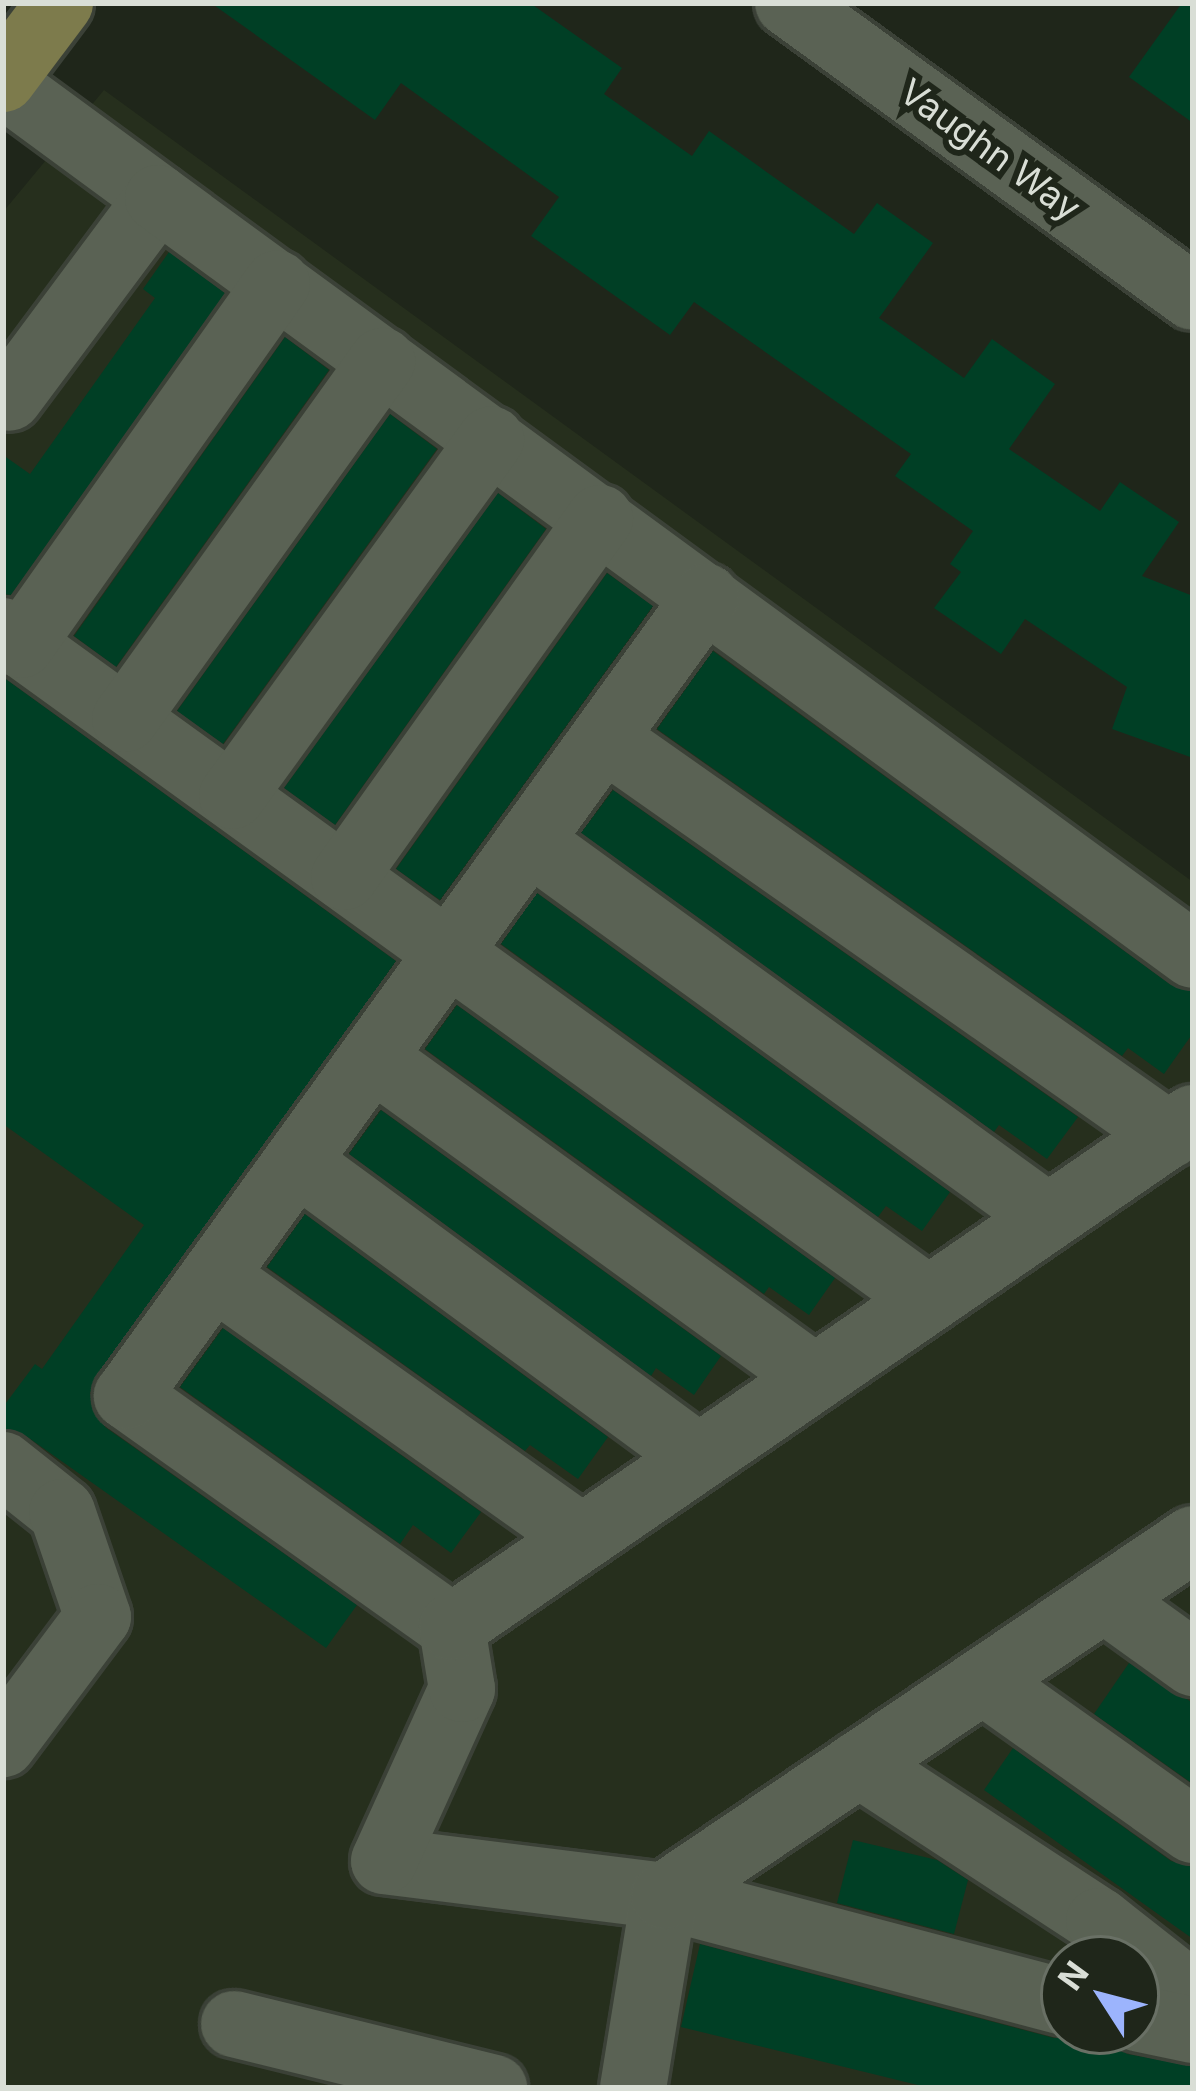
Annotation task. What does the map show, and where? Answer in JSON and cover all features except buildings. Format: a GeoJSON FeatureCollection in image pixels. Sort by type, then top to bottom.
{"type":"FeatureCollection","features":[{"type":"Feature","properties":{"kind":"main road"},"geometry":{"type":"LineString","coordinates":[[3,82],[60,3]]}},
{"type":"Feature","properties":{"kind":"street","name":"Vaughn Way"},"geometry":{"type":"LineString","coordinates":[[788,3],[1193,297]]}},
{"type":"Feature","properties":{"kind":"street"},"geometry":{"type":"LineString","coordinates":[[3,82],[1193,955]]}},
{"type":"Feature","properties":{"kind":"street"},"geometry":{"type":"LineString","coordinates":[[9,398],[158,198]]}},
{"type":"Feature","properties":{"kind":"street"},"geometry":{"type":"LineString","coordinates":[[277,284],[12,638],[928,1299]]}},
{"type":"Feature","properties":{"kind":"street"},"geometry":{"type":"LineString","coordinates":[[124,718],[382,361]]}},
{"type":"Feature","properties":{"kind":"street"},"geometry":{"type":"LineString","coordinates":[[232,796],[491,439]]}},
{"type":"Feature","properties":{"kind":"street"},"geometry":{"type":"LineString","coordinates":[[344,877],[600,518]]}},
{"type":"Feature","properties":{"kind":"street"},"geometry":{"type":"LineString","coordinates":[[706,597],[127,1396],[452,1627],[462,1689],[384,1862],[664,1896],[1040,1996]]}},
{"type":"Feature","properties":{"kind":"street"},"geometry":{"type":"LineString","coordinates":[[452,1627],[1181,1126],[604,738]]}},
{"type":"Feature","properties":{"kind":"street"},"geometry":{"type":"LineString","coordinates":[[529,841],[1048,1217]]}},
{"type":"Feature","properties":{"kind":"street"},"geometry":{"type":"LineString","coordinates":[[373,1058],[814,1378]]}},
{"type":"Feature","properties":{"kind":"street"},"geometry":{"type":"LineString","coordinates":[[297,1162],[698,1457]]}},
{"type":"Feature","properties":{"kind":"street"},"geometry":{"type":"LineString","coordinates":[[214,1276],[581,1537]]}},
{"type":"Feature","properties":{"kind":"street"},"geometry":{"type":"LineString","coordinates":[[3,1465],[62,1511],[98,1617],[3,1744]]}},
{"type":"Feature","properties":{"kind":"street"},"geometry":{"type":"LineString","coordinates":[[633,2088],[664,1896],[1193,1538]]}},
{"type":"Feature","properties":{"kind":"street"},"geometry":{"type":"LineString","coordinates":[[1104,1599],[1193,1663]]}},
{"type":"Feature","properties":{"kind":"street"},"geometry":{"type":"LineString","coordinates":[[983,1681],[1193,1830]]}},
{"type":"Feature","properties":{"kind":"street"},"geometry":{"type":"LineString","coordinates":[[859,1764],[1099,1921],[1193,1995]]}},
{"type":"Feature","properties":{"kind":"street"},"geometry":{"type":"LineString","coordinates":[[1160,2023],[1193,2030]]}},
{"type":"Feature","properties":{"kind":"street"},"geometry":{"type":"LineString","coordinates":[[234,2024],[494,2088]]}},
{"type":"Feature","properties":{"kind":"shaded area"},"geometry":{"type":"Polygon","coordinates":[[[104,90],[1193,882],[1193,2088],[3,2088],[3,212],[104,90]]]}}]}
